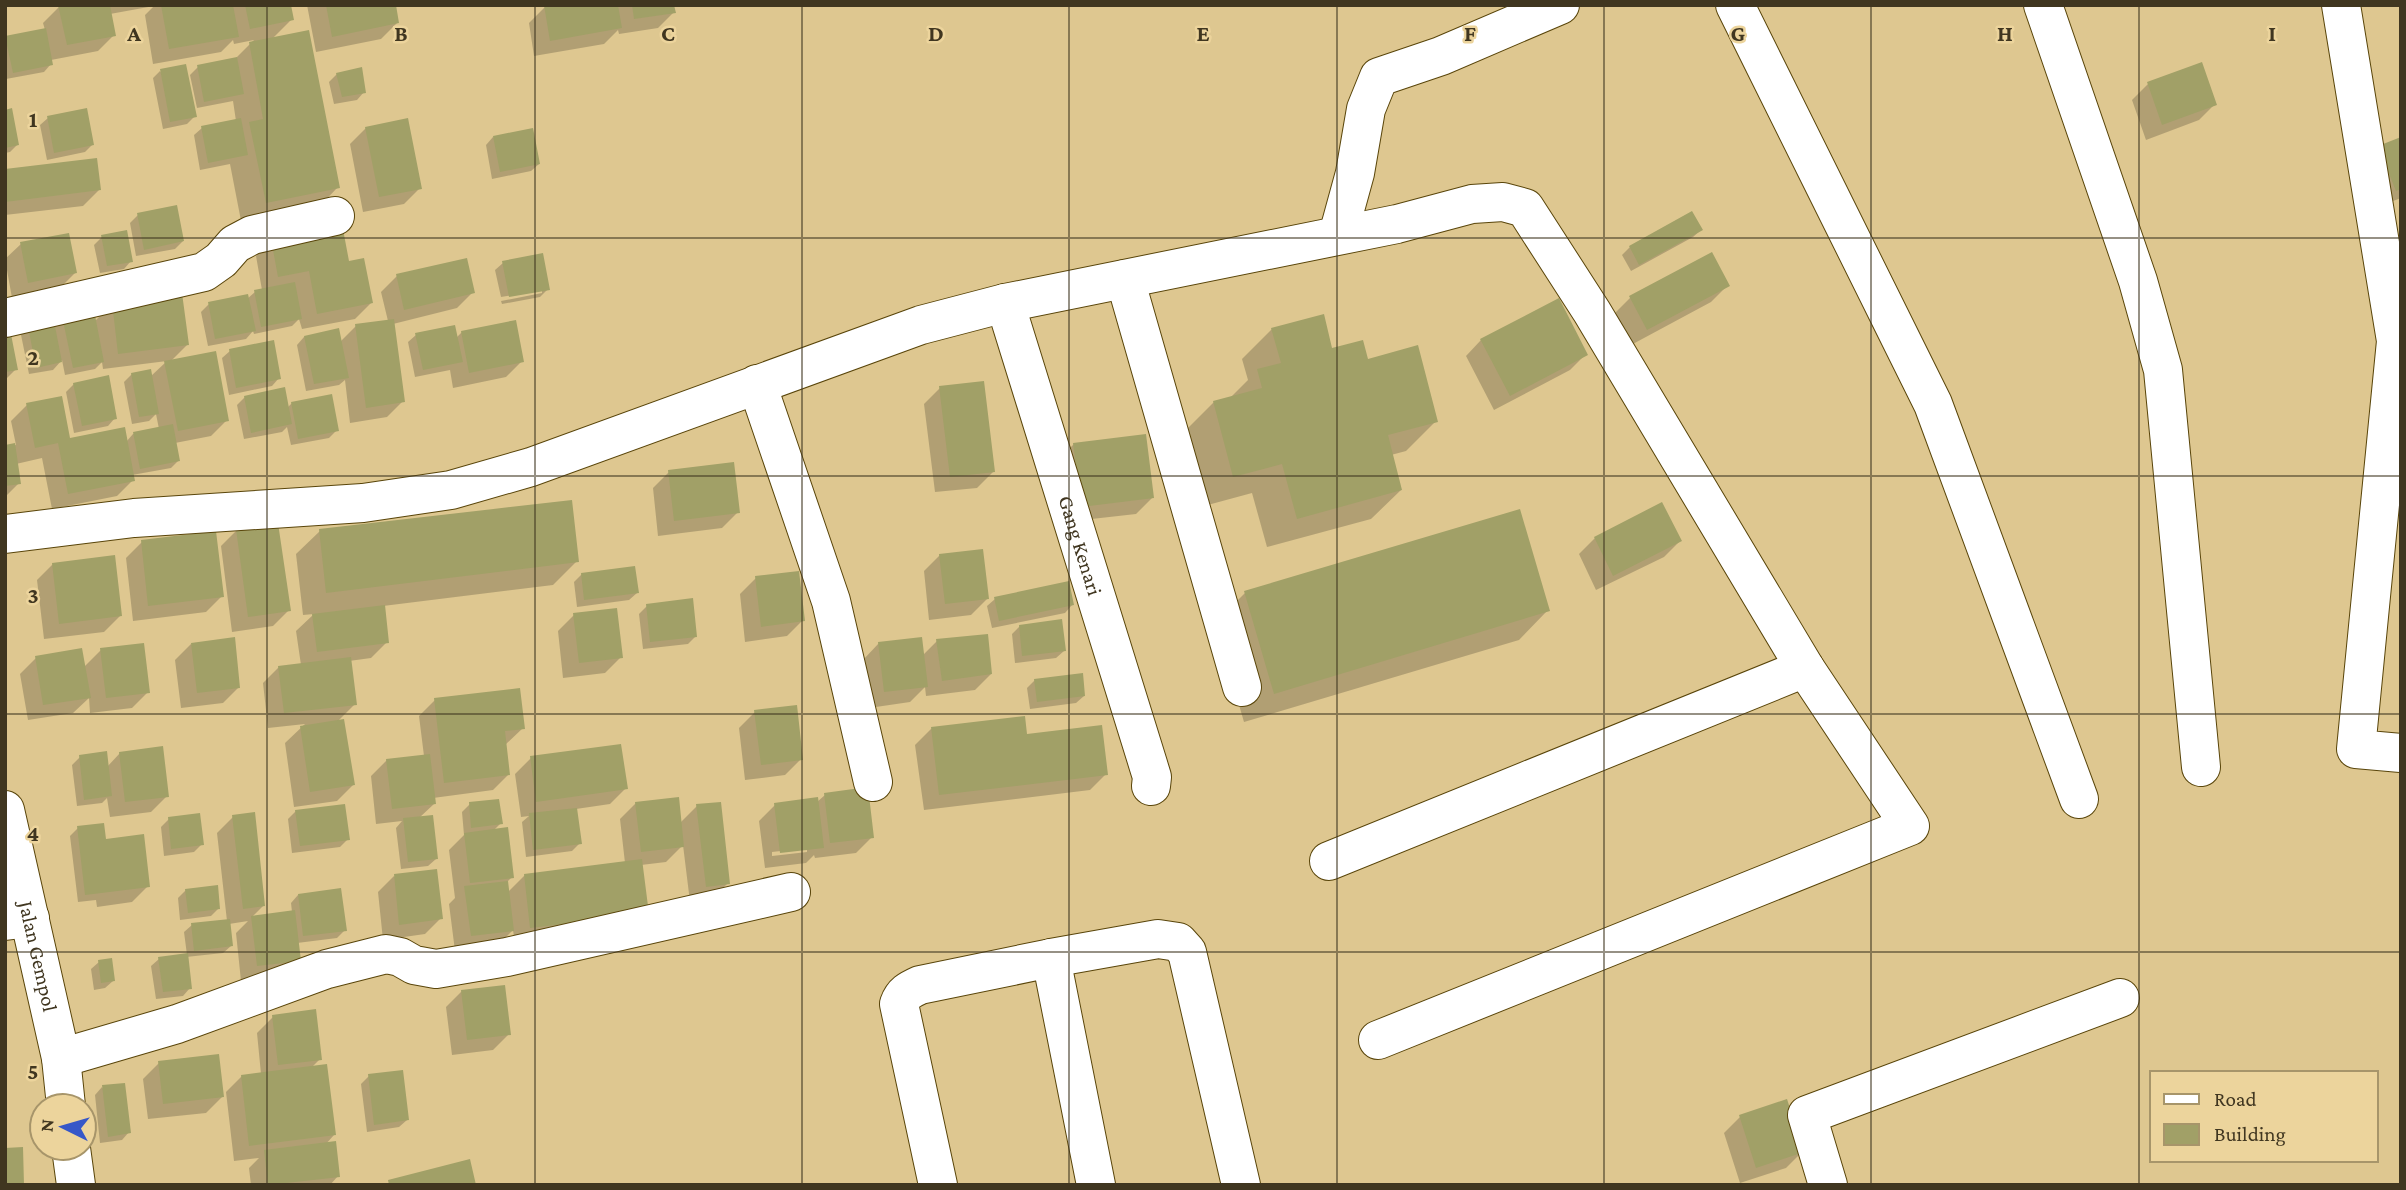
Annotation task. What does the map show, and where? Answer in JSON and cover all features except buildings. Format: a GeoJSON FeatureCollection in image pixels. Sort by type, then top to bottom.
{"type":"FeatureCollection","features":[{"type":"Feature","properties":{"kind":"street"},"geometry":{"type":"LineString","coordinates":[[1338,235],[1355,173],[1366,109],[1379,77],[1441,55],[1560,5]]}},
{"type":"Feature","properties":{"kind":"street"},"geometry":{"type":"LineString","coordinates":[[1735,5],[1933,404],[2079,799]]}},
{"type":"Feature","properties":{"kind":"street"},"geometry":{"type":"LineString","coordinates":[[2043,5],[2138,281],[2163,370],[2201,767]]}},
{"type":"Feature","properties":{"kind":"street"},"geometry":{"type":"LineString","coordinates":[[2341,5],[2396,341],[2356,749],[2401,753]]}},
{"type":"Feature","properties":{"kind":"street"},"geometry":{"type":"LineString","coordinates":[[5,534],[134,518],[363,503],[451,491],[531,467],[921,325],[1005,303],[1397,224],[1472,204],[1503,202],[1525,208],[1592,312],[1805,668],[1910,826],[1378,1040]]}},
{"type":"Feature","properties":{"kind":"street"},"geometry":{"type":"LineString","coordinates":[[5,318],[204,272],[221,260],[234,244],[252,235],[335,216]]}},
{"type":"Feature","properties":{"kind":"street"},"geometry":{"type":"LineString","coordinates":[[1125,279],[1242,687]]}},
{"type":"Feature","properties":{"kind":"street","name":"Gang Kenari"},"geometry":{"type":"LineString","coordinates":[[1005,303],[1149,764],[1151,786]]}},
{"type":"Feature","properties":{"kind":"street"},"geometry":{"type":"LineString","coordinates":[[757,383],[831,601],[873,782]]}},
{"type":"Feature","properties":{"kind":"street"},"geometry":{"type":"LineString","coordinates":[[1329,861],[1805,668]]}},
{"type":"Feature","properties":{"kind":"street","name":"Jalan Gempol"},"geometry":{"type":"LineString","coordinates":[[5,810],[18,920],[61,1058],[65,1092]]}},
{"type":"Feature","properties":{"kind":"street"},"geometry":{"type":"LineString","coordinates":[[61,1058],[177,1024],[327,969],[386,954],[400,957],[414,965],[436,969],[507,957],[792,892]]}},
{"type":"Feature","properties":{"kind":"street"},"geometry":{"type":"LineString","coordinates":[[938,1185],[900,1004],[902,996],[920,985],[1158,939],[1178,942],[1187,952],[1241,1185]]}},
{"type":"Feature","properties":{"kind":"street"},"geometry":{"type":"LineString","coordinates":[[1051,958],[1096,1185]]}},
{"type":"Feature","properties":{"kind":"street"},"geometry":{"type":"LineString","coordinates":[[1828,1185],[1807,1115],[2120,998]]}},
{"type":"Feature","properties":{"kind":"street"},"geometry":{"type":"LineString","coordinates":[[73,1162],[76,1185]]}}]}
